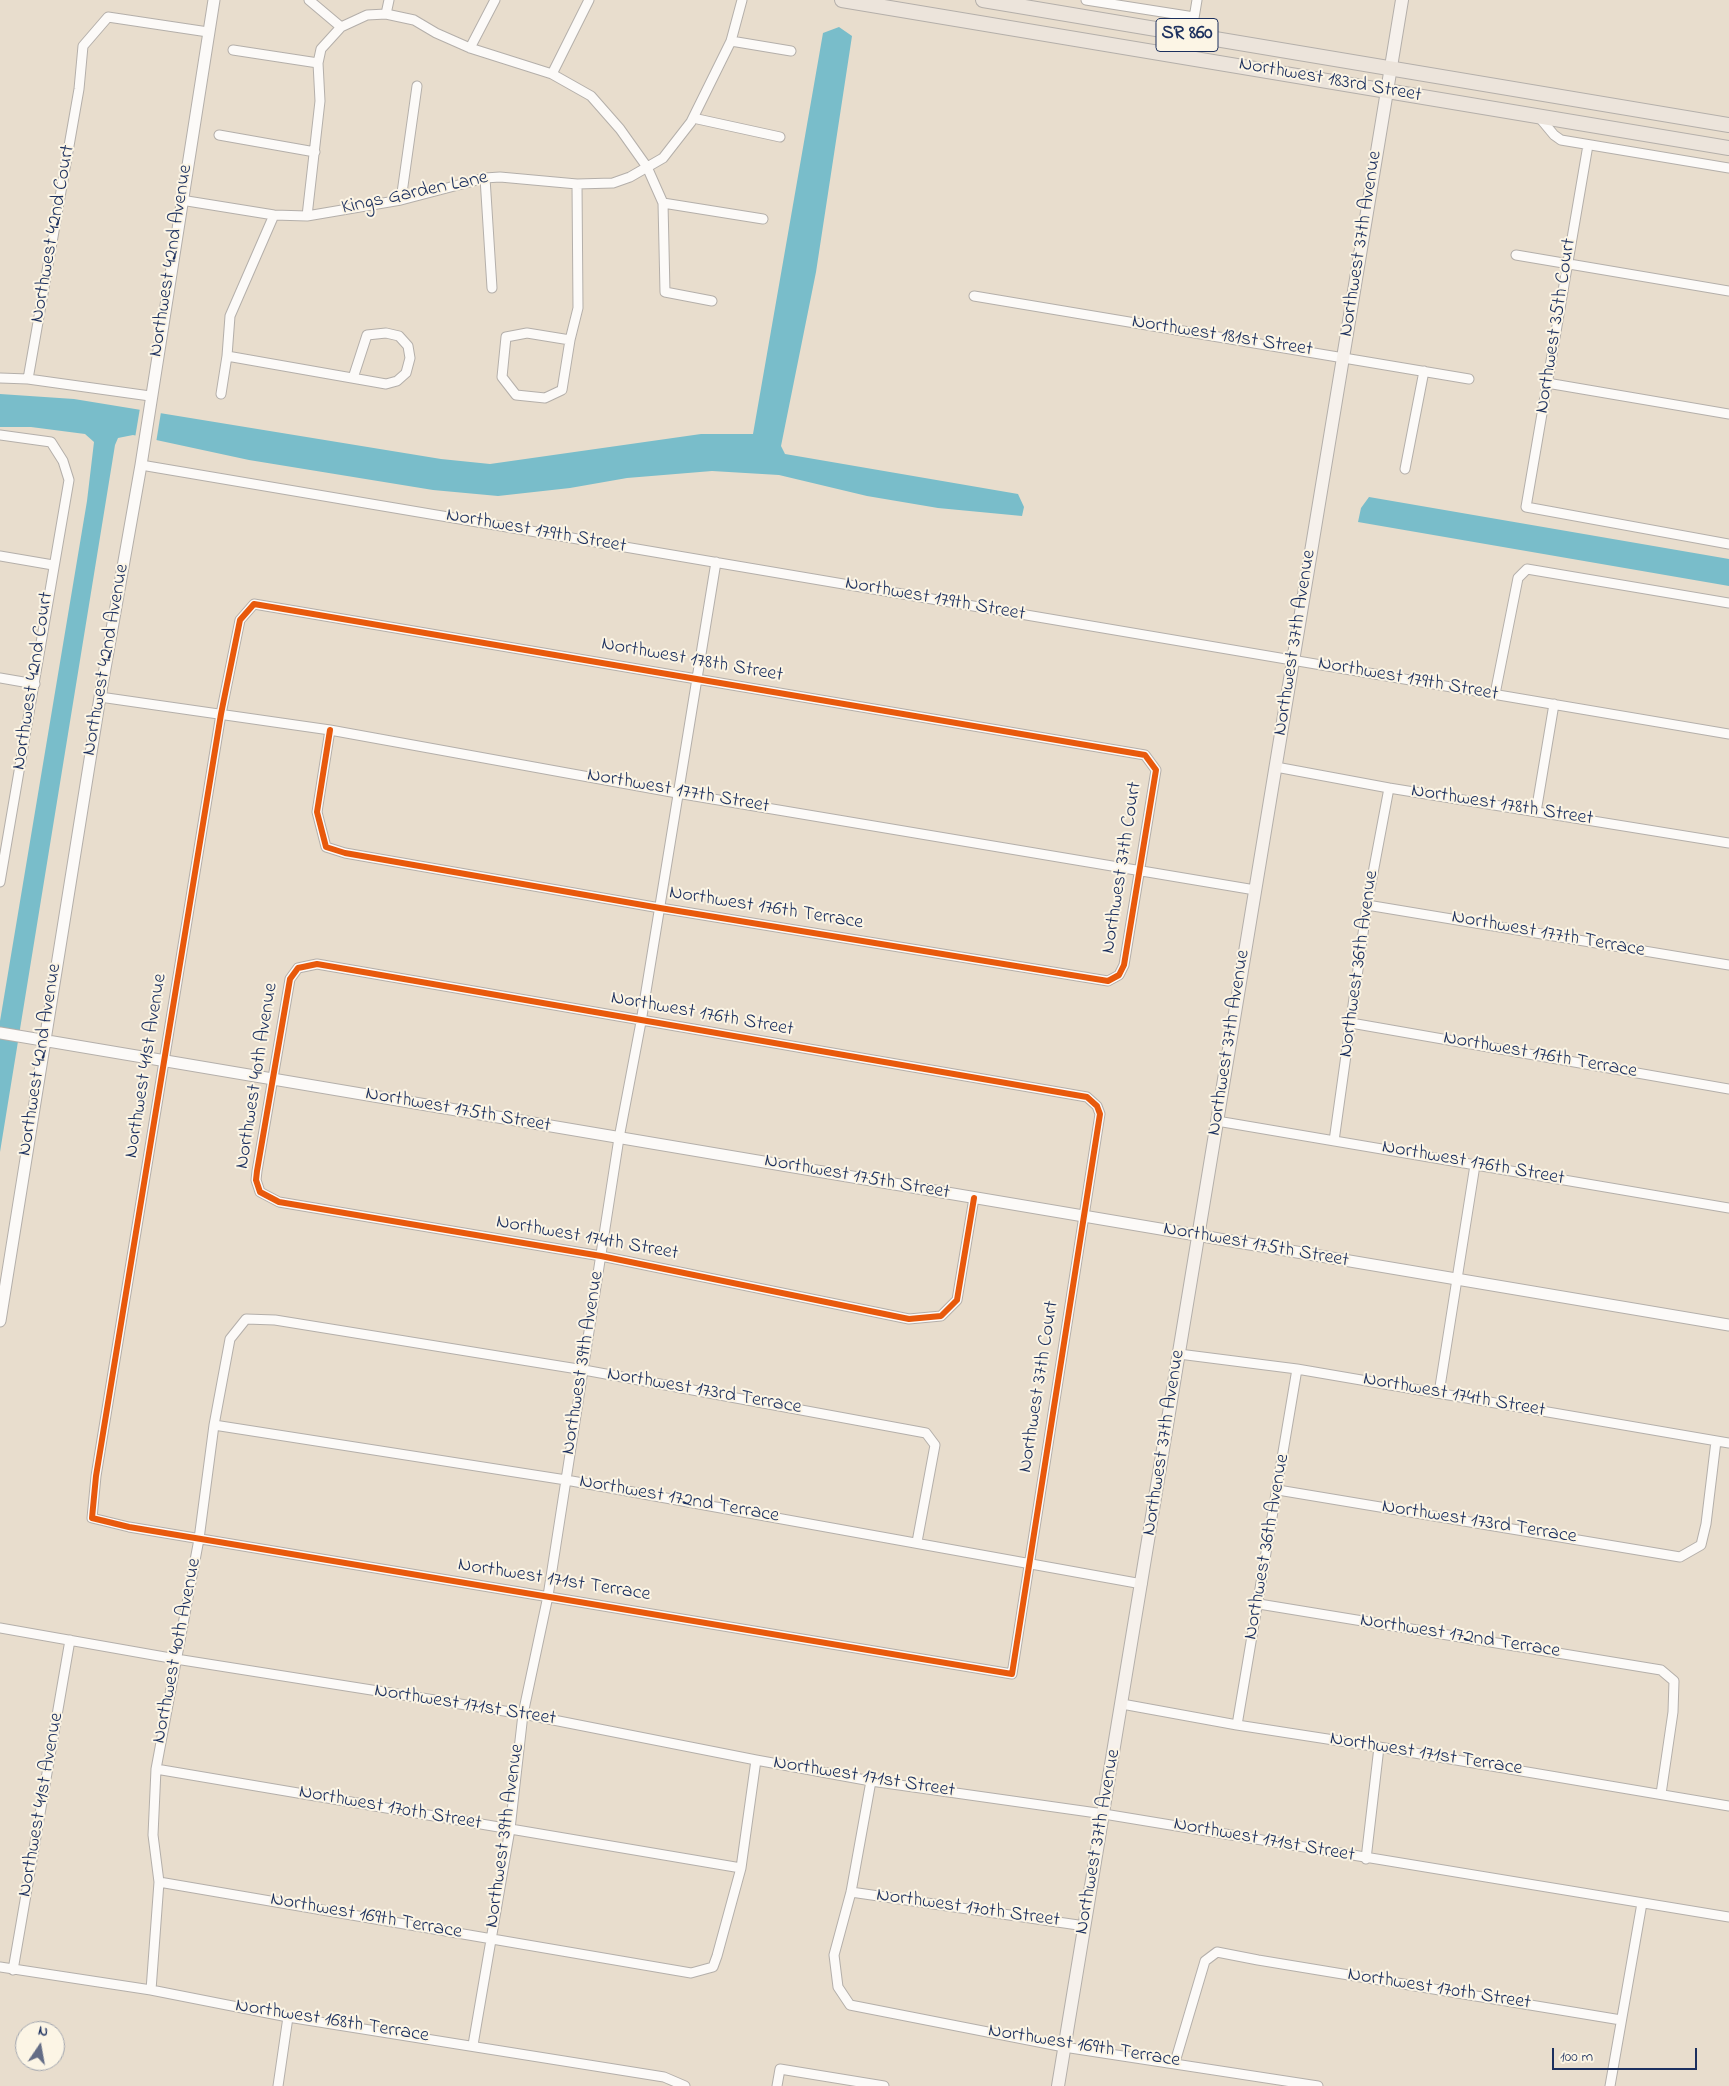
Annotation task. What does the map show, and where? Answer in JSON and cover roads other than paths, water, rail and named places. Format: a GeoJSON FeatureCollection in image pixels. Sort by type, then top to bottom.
{"type":"FeatureCollection","features":[{"type":"Feature","properties":{"kind":"main road","name":"Northwest 183rd Street"},"geometry":{"type":"LineString","coordinates":[[842,0],[1729,148]]}},
{"type":"Feature","properties":{"kind":"main road","name":"Northwest 183rd Street"},"geometry":{"type":"LineString","coordinates":[[983,0],[1729,125]]}},
{"type":"Feature","properties":{"kind":"main road","name":"Northwest 37th Avenue"},"geometry":{"type":"LineString","coordinates":[[1058,2086],[1402,0]]}},
{"type":"Feature","properties":{"kind":"main road"},"geometry":{"type":"LineString","coordinates":[[961,19],[983,14],[1002,2]]}},
{"type":"Feature","properties":{"kind":"street","name":"Northwest 42nd Avenue"},"geometry":{"type":"LineString","coordinates":[[0,1321],[100,697],[141,465],[150,396],[214,0]]}},
{"type":"Feature","properties":{"kind":"street"},"geometry":{"type":"LineString","coordinates":[[309,0],[341,27]]}},
{"type":"Feature","properties":{"kind":"street"},"geometry":{"type":"LineString","coordinates":[[386,14],[389,0]]}},
{"type":"Feature","properties":{"kind":"street"},"geometry":{"type":"LineString","coordinates":[[470,48],[495,0]]}},
{"type":"Feature","properties":{"kind":"street"},"geometry":{"type":"LineString","coordinates":[[552,74],[590,0]]}},
{"type":"Feature","properties":{"kind":"street","name":"Kings Garden Lane"},"geometry":{"type":"LineString","coordinates":[[181,200],[274,215],[306,216],[401,200],[485,178],[500,177],[577,184],[613,183],[630,177],[663,158],[676,144],[693,118],[731,41],[742,0]]}},
{"type":"Feature","properties":{"kind":"street"},"geometry":{"type":"LineString","coordinates":[[1086,0],[1194,17]]}},
{"type":"Feature","properties":{"kind":"street"},"geometry":{"type":"LineString","coordinates":[[1191,36],[1197,0]]}},
{"type":"Feature","properties":{"kind":"street"},"geometry":{"type":"LineString","coordinates":[[306,216],[320,101],[318,63],[321,48],[341,27],[367,15],[386,14],[414,20],[436,33],[470,48],[552,74],[591,96],[620,129],[647,167],[663,202],[665,292],[712,301]]}},
{"type":"Feature","properties":{"kind":"street","name":"Northwest 42nd Court"},"geometry":{"type":"LineString","coordinates":[[28,379],[79,89],[83,46],[108,17],[208,32]]}},
{"type":"Feature","properties":{"kind":"street"},"geometry":{"type":"LineString","coordinates":[[731,41],[791,52]]}},
{"type":"Feature","properties":{"kind":"street"},"geometry":{"type":"LineString","coordinates":[[233,50],[318,63]]}},
{"type":"Feature","properties":{"kind":"street"},"geometry":{"type":"LineString","coordinates":[[401,200],[417,86]]}},
{"type":"Feature","properties":{"kind":"street"},"geometry":{"type":"LineString","coordinates":[[1539,116],[1554,135],[1562,140],[1729,168]]}},
{"type":"Feature","properties":{"kind":"street"},"geometry":{"type":"LineString","coordinates":[[693,118],[780,137]]}},
{"type":"Feature","properties":{"kind":"street"},"geometry":{"type":"LineString","coordinates":[[219,135],[315,152]]}},
{"type":"Feature","properties":{"kind":"street","name":"Northwest 35th Court"},"geometry":{"type":"LineString","coordinates":[[1588,145],[1526,507],[1729,544]]}},
{"type":"Feature","properties":{"kind":"street"},"geometry":{"type":"LineString","coordinates":[[485,178],[492,288]]}},
{"type":"Feature","properties":{"kind":"street"},"geometry":{"type":"LineString","coordinates":[[570,340],[527,333],[506,337],[502,378],[516,396],[545,398],[562,390],[570,340],[578,308],[577,184]]}},
{"type":"Feature","properties":{"kind":"street"},"geometry":{"type":"LineString","coordinates":[[663,202],[762,219]]}},
{"type":"Feature","properties":{"kind":"street"},"geometry":{"type":"LineString","coordinates":[[222,394],[230,316],[274,215]]}},
{"type":"Feature","properties":{"kind":"street"},"geometry":{"type":"LineString","coordinates":[[1516,255],[1729,291]]}},
{"type":"Feature","properties":{"kind":"street","name":"Northwest 181st Street"},"geometry":{"type":"LineString","coordinates":[[974,296],[1469,379]]}},
{"type":"Feature","properties":{"kind":"street"},"geometry":{"type":"LineString","coordinates":[[227,356],[386,384],[397,380],[406,373],[410,358],[408,346],[399,336],[386,333],[367,335],[353,378]]}},
{"type":"Feature","properties":{"kind":"street"},"geometry":{"type":"LineString","coordinates":[[1405,469],[1424,371]]}},
{"type":"Feature","properties":{"kind":"street"},"geometry":{"type":"LineString","coordinates":[[0,378],[28,379],[150,396]]}},
{"type":"Feature","properties":{"kind":"street"},"geometry":{"type":"LineString","coordinates":[[1547,383],[1729,414]]}},
{"type":"Feature","properties":{"kind":"street","name":"Northwest 42nd Court"},"geometry":{"type":"LineString","coordinates":[[0,435],[51,442],[63,461],[69,480],[53,564],[35,684],[0,882]]}},
{"type":"Feature","properties":{"kind":"street","name":"Northwest 179th Street"},"geometry":{"type":"LineString","coordinates":[[141,465],[1729,734]]}},
{"type":"Feature","properties":{"kind":"street"},"geometry":{"type":"LineString","coordinates":[[0,556],[53,564]]}},
{"type":"Feature","properties":{"kind":"street","name":"Northwest 39th Avenue"},"geometry":{"type":"LineString","coordinates":[[473,2045],[510,1829],[523,1714],[548,1596],[619,1138],[641,1022],[716,562]]}},
{"type":"Feature","properties":{"kind":"street"},"geometry":{"type":"LineString","coordinates":[[1495,694],[1518,578],[1527,569],[1729,603]]}},
{"type":"Feature","properties":{"kind":"street","name":"Northwest 178th Street"},"geometry":{"type":"LineString","coordinates":[[240,620],[254,604],[1145,755]]}},
{"type":"Feature","properties":{"kind":"street","name":"Northwest 41st Avenue"},"geometry":{"type":"LineString","coordinates":[[92,1518],[96,1476],[221,714],[240,620]]}},
{"type":"Feature","properties":{"kind":"street"},"geometry":{"type":"LineString","coordinates":[[0,678],[35,684]]}},
{"type":"Feature","properties":{"kind":"street","name":"Northwest 177th Street"},"geometry":{"type":"LineString","coordinates":[[100,697],[330,730],[677,793],[1255,890]]}},
{"type":"Feature","properties":{"kind":"street"},"geometry":{"type":"LineString","coordinates":[[1536,812],[1554,704]]}},
{"type":"Feature","properties":{"kind":"street","name":"Northwest 176th Terrace"},"geometry":{"type":"LineString","coordinates":[[330,730],[317,812],[326,847],[345,853],[419,867],[1108,981]]}},
{"type":"Feature","properties":{"kind":"street","name":"Northwest 37th Court"},"geometry":{"type":"LineString","coordinates":[[1108,981],[1119,975],[1124,965],[1140,870],[1156,770],[1145,755]]}},
{"type":"Feature","properties":{"kind":"street","name":"Northwest 178th Street"},"geometry":{"type":"LineString","coordinates":[[1276,766],[1389,788],[1729,844]]}},
{"type":"Feature","properties":{"kind":"street","name":"Northwest 36th Avenue"},"geometry":{"type":"LineString","coordinates":[[1334,1141],[1367,904],[1389,788]]}},
{"type":"Feature","properties":{"kind":"street","name":"Northwest 177th Terrace"},"geometry":{"type":"LineString","coordinates":[[1367,904],[1729,965]]}},
{"type":"Feature","properties":{"kind":"street","name":"Northwest 176th Street"},"geometry":{"type":"LineString","coordinates":[[298,968],[317,964],[641,1022],[1088,1097],[1097,1106]]}},
{"type":"Feature","properties":{"kind":"street","name":"Northwest 40th Avenue"},"geometry":{"type":"LineString","coordinates":[[260,1192],[256,1180],[272,1080],[290,978],[298,968]]}},
{"type":"Feature","properties":{"kind":"street","name":"Northwest 176th Terrace"},"geometry":{"type":"LineString","coordinates":[[1351,1023],[1729,1089]]}},
{"type":"Feature","properties":{"kind":"street","name":"Northwest 175th Street"},"geometry":{"type":"LineString","coordinates":[[0,1033],[1729,1325]]}},
{"type":"Feature","properties":{"kind":"street","name":"Northwest 37th Court"},"geometry":{"type":"LineString","coordinates":[[1012,1674],[1100,1114],[1097,1106]]}},
{"type":"Feature","properties":{"kind":"street","name":"Northwest 176th Street"},"geometry":{"type":"LineString","coordinates":[[1217,1120],[1729,1208]]}},
{"type":"Feature","properties":{"kind":"street"},"geometry":{"type":"LineString","coordinates":[[1438,1393],[1475,1164]]}},
{"type":"Feature","properties":{"kind":"street","name":"Northwest 174th Street"},"geometry":{"type":"LineString","coordinates":[[260,1192],[279,1202],[601,1256],[909,1319],[941,1316],[957,1300],[974,1198]]}},
{"type":"Feature","properties":{"kind":"street","name":"Northwest 40th Avenue"},"geometry":{"type":"LineString","coordinates":[[151,1990],[159,1882],[153,1835],[156,1769],[199,1539],[214,1424],[230,1339],[246,1319],[275,1320]]}},
{"type":"Feature","properties":{"kind":"street","name":"Northwest 173rd Terrace"},"geometry":{"type":"LineString","coordinates":[[275,1320],[584,1370],[926,1433],[935,1445],[917,1542]]}},
{"type":"Feature","properties":{"kind":"street","name":"Northwest 174th Street"},"geometry":{"type":"LineString","coordinates":[[1179,1354],[1297,1369],[1729,1443]]}},
{"type":"Feature","properties":{"kind":"street","name":"Northwest 36th Avenue"},"geometry":{"type":"LineString","coordinates":[[1237,1725],[1259,1604],[1297,1369]]}},
{"type":"Feature","properties":{"kind":"street","name":"Northwest 172nd Terrace"},"geometry":{"type":"LineString","coordinates":[[214,1424],[566,1480],[1142,1584]]}},
{"type":"Feature","properties":{"kind":"street","name":"Northwest 173rd Terrace"},"geometry":{"type":"LineString","coordinates":[[1278,1490],[1680,1557],[1701,1545],[1706,1524],[1716,1441]]}},
{"type":"Feature","properties":{"kind":"street","name":"Northwest 171st Terrace"},"geometry":{"type":"LineString","coordinates":[[92,1518],[128,1527],[1012,1674]]}},
{"type":"Feature","properties":{"kind":"street","name":"Northwest 172nd Terrace"},"geometry":{"type":"LineString","coordinates":[[1259,1604],[1661,1670],[1674,1681],[1673,1712],[1661,1794]]}},
{"type":"Feature","properties":{"kind":"street","name":"Northwest 171st Street"},"geometry":{"type":"LineString","coordinates":[[0,1628],[176,1659],[523,1714],[756,1760],[871,1780],[1104,1814],[1366,1859],[1729,1917]]}},
{"type":"Feature","properties":{"kind":"street","name":"Northwest 41st Avenue"},"geometry":{"type":"LineString","coordinates":[[13,1970],[70,1640]]}},
{"type":"Feature","properties":{"kind":"street","name":"Northwest 171st Terrace"},"geometry":{"type":"LineString","coordinates":[[1122,1704],[1237,1725],[1729,1806]]}},
{"type":"Feature","properties":{"kind":"street"},"geometry":{"type":"LineString","coordinates":[[1366,1859],[1379,1747]]}},
{"type":"Feature","properties":{"kind":"street"},"geometry":{"type":"LineString","coordinates":[[741,1868],[756,1760]]}},
{"type":"Feature","properties":{"kind":"street","name":"Northwest 170th Street"},"geometry":{"type":"LineString","coordinates":[[156,1769],[741,1868]]}},
{"type":"Feature","properties":{"kind":"street"},"geometry":{"type":"LineString","coordinates":[[851,1892],[871,1780]]}},
{"type":"Feature","properties":{"kind":"street","name":"Northwest 169th Terrace"},"geometry":{"type":"LineString","coordinates":[[159,1882],[691,1973],[713,1967],[741,1868]]}},
{"type":"Feature","properties":{"kind":"street","name":"Northwest 170th Street"},"geometry":{"type":"LineString","coordinates":[[851,1892],[1085,1926]]}},
{"type":"Feature","properties":{"kind":"street","name":"Northwest 169th Terrace"},"geometry":{"type":"LineString","coordinates":[[851,1892],[834,1955],[838,1988],[850,2005],[1064,2047],[1175,2062],[1318,2086]]}},
{"type":"Feature","properties":{"kind":"street"},"geometry":{"type":"LineString","coordinates":[[1610,2086],[1642,1903]]}},
{"type":"Feature","properties":{"kind":"street","name":"Northwest 170th Street"},"geometry":{"type":"LineString","coordinates":[[1175,2062],[1205,1961],[1216,1952],[1621,2020]]}},
{"type":"Feature","properties":{"kind":"street","name":"Northwest 168th Terrace"},"geometry":{"type":"LineString","coordinates":[[0,1968],[151,1990],[288,2017],[473,2045],[664,2077],[685,2086]]}},
{"type":"Feature","properties":{"kind":"street"},"geometry":{"type":"LineString","coordinates":[[278,2086],[288,2017]]}},
{"type":"Feature","properties":{"kind":"street"},"geometry":{"type":"LineString","coordinates":[[777,2086],[780,2069],[884,2086]]}},
{"type":"Feature","properties":{"kind":"water"},"geometry":{"type":"Polygon","coordinates":[[[839,27],[852,36],[816,272],[781,446],[785,454],[1018,494],[1024,507],[1022,516],[938,508],[867,496],[779,475],[712,471],[627,478],[570,488],[498,496],[433,490],[249,460],[133,435],[118,438],[115,445],[0,1152],[0,1021],[87,501],[94,442],[85,434],[31,427],[0,427],[0,394],[74,399],[441,459],[490,464],[701,434],[753,434],[823,33],[839,27]]]}},
{"type":"Feature","properties":{"kind":"water"},"geometry":{"type":"Polygon","coordinates":[[[1369,497],[1729,559],[1729,586],[1358,522],[1361,508],[1369,497]]]}}]}
